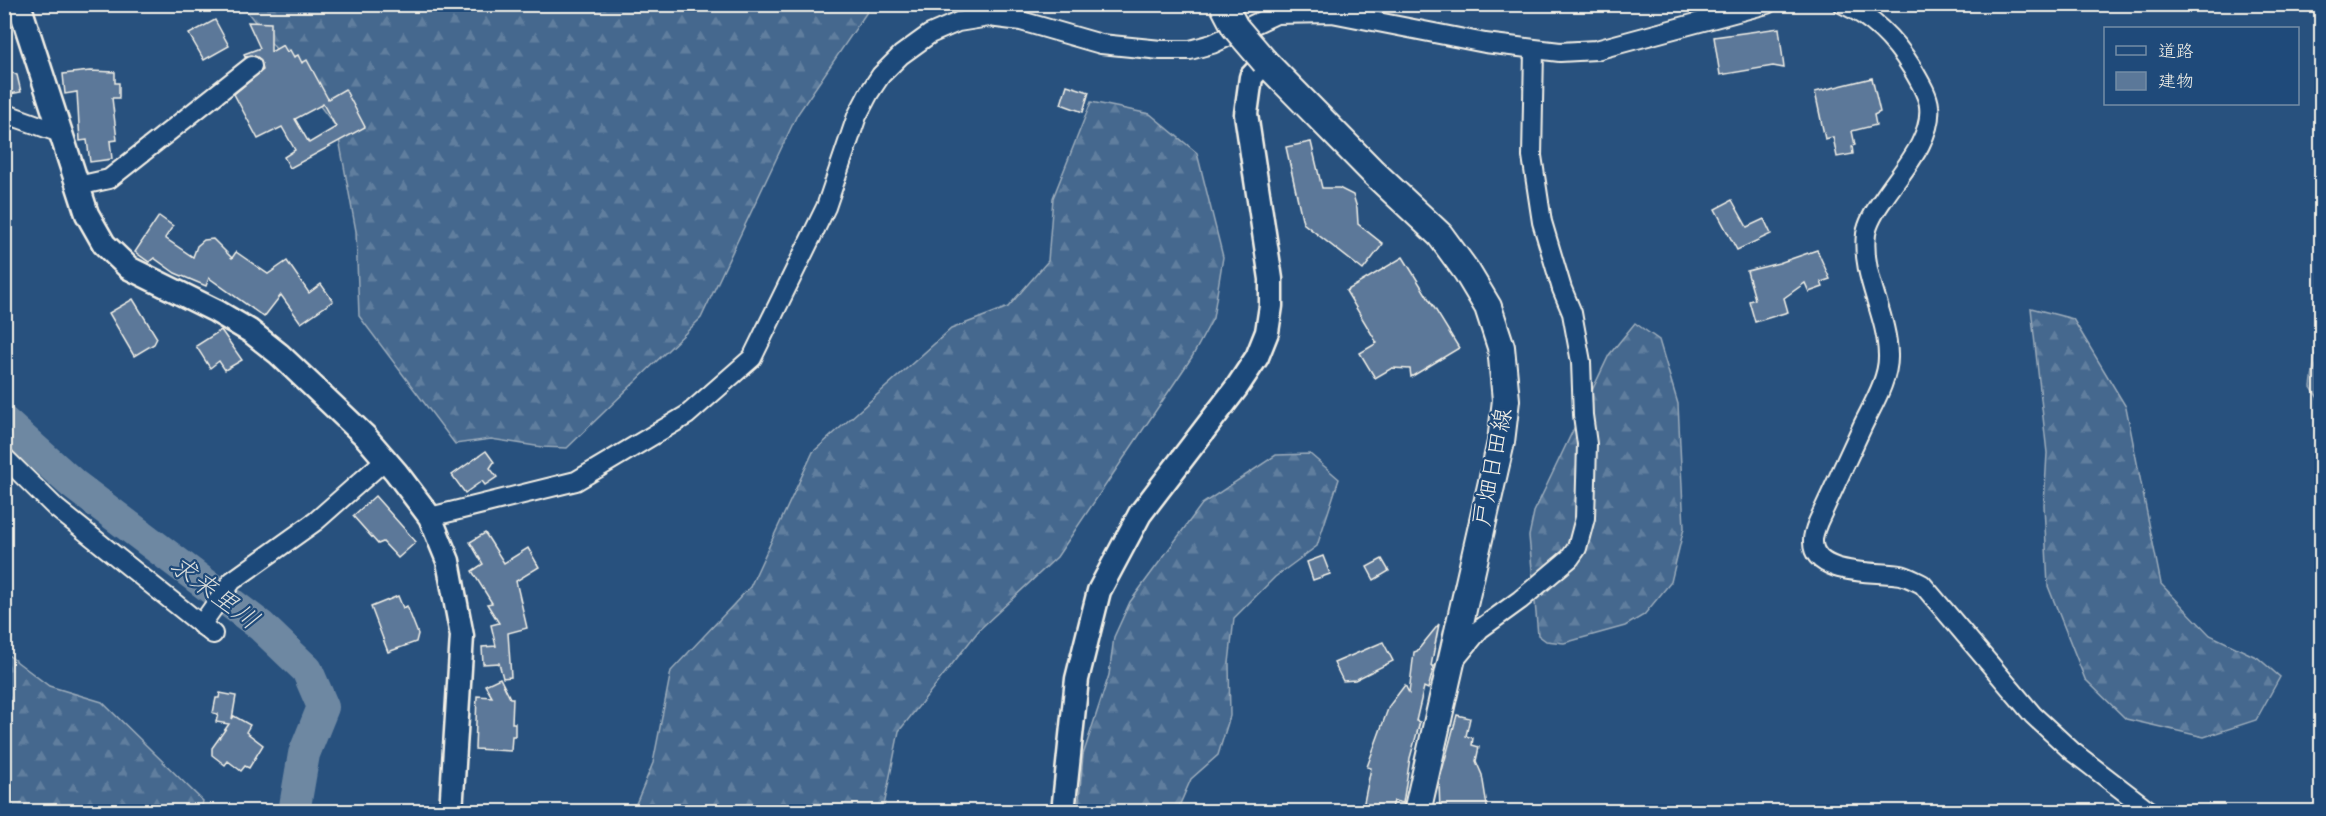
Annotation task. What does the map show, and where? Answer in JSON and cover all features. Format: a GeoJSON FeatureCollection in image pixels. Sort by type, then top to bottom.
{"type":"FeatureCollection","features":[{"type":"Feature","properties":{"kind":"main road","name":"戸畑日田線"},"geometry":{"type":"LineString","coordinates":[[1223,4],[1235,27],[1265,62],[1373,172],[1440,235],[1467,272],[1488,308],[1502,347],[1506,399],[1501,442],[1417,812]]}},
{"type":"Feature","properties":{"kind":"street"},"geometry":{"type":"LineString","coordinates":[[19,4],[87,213],[104,244],[129,268],[216,311],[250,331],[296,370],[365,436],[430,517],[448,561],[462,636],[451,812]]}},
{"type":"Feature","properties":{"kind":"street"},"geometry":{"type":"LineString","coordinates":[[430,517],[576,481],[687,415],[752,358],[826,207],[857,116],[869,93],[881,75],[901,55],[930,34],[958,22],[989,17],[1021,21],[1101,44],[1131,49],[1190,50],[1212,44],[1276,14],[1332,13],[1485,43],[1560,52],[1596,50],[1767,4]]}},
{"type":"Feature","properties":{"kind":"street"},"geometry":{"type":"LineString","coordinates":[[1844,4],[1861,12],[1884,31],[1904,55],[1929,105],[1922,141],[1873,214],[1867,231],[1865,246],[1868,269],[1887,338],[1889,357],[1880,388],[1818,522],[1812,541],[1816,552],[1829,565],[1854,571],[1902,575],[1922,584],[2033,715],[2073,752],[2151,812]]}},
{"type":"Feature","properties":{"kind":"street"},"geometry":{"type":"LineString","coordinates":[[1450,666],[1480,629],[1520,600],[1570,558],[1577,548],[1585,518],[1587,444],[1583,415],[1581,362],[1572,313],[1562,289],[1542,222],[1532,156],[1534,50]]}},
{"type":"Feature","properties":{"kind":"street"},"geometry":{"type":"LineString","coordinates":[[1063,812],[1077,679],[1099,591],[1140,514],[1237,387],[1257,357],[1267,332],[1271,306],[1271,279],[1246,114],[1251,77],[1265,62]]}},
{"type":"Feature","properties":{"kind":"street"},"geometry":{"type":"LineString","coordinates":[[78,186],[109,179],[252,66]]}},
{"type":"Feature","properties":{"kind":"street"},"geometry":{"type":"LineString","coordinates":[[4,113],[60,133]]}},
{"type":"Feature","properties":{"kind":"street"},"geometry":{"type":"LineString","coordinates":[[4,457],[56,508],[207,629],[232,581],[316,521],[386,460]]}},
{"type":"Feature","properties":{"kind":"path"},"geometry":{"type":"LineString","coordinates":[[1929,812],[2016,812]]}},
{"type":"Feature","properties":{"kind":"green space"},"geometry":{"type":"Polygon","coordinates":[[[242,5],[870,5],[797,115],[701,318],[567,448],[542,447],[491,439],[455,444],[359,316],[356,231],[337,128],[242,5]]]}},
{"type":"Feature","properties":{"kind":"green space"},"geometry":{"type":"Polygon","coordinates":[[[1091,102],[1150,114],[1197,153],[1223,257],[1213,318],[1192,357],[1057,557],[980,629],[899,731],[883,811],[633,811],[653,763],[671,671],[750,587],[813,452],[951,329],[1008,307],[1048,261],[1053,198],[1091,102]]]}},
{"type":"Feature","properties":{"kind":"green space"},"geometry":{"type":"Polygon","coordinates":[[[2031,308],[2073,319],[2126,407],[2161,584],[2210,635],[2258,658],[2280,677],[2256,720],[2204,737],[2126,719],[2085,679],[2048,586],[2044,505],[2047,453],[2031,308]]]}},
{"type":"Feature","properties":{"kind":"green space"},"geometry":{"type":"Polygon","coordinates":[[[2321,308],[2321,403],[2311,387],[2321,308]]]}},
{"type":"Feature","properties":{"kind":"green space"},"geometry":{"type":"Polygon","coordinates":[[[1635,323],[1659,340],[1678,404],[1684,528],[1671,582],[1644,615],[1625,626],[1564,643],[1546,641],[1538,635],[1529,536],[1534,512],[1609,355],[1635,323]]]}},
{"type":"Feature","properties":{"kind":"green space"},"geometry":{"type":"Polygon","coordinates":[[[1310,454],[1339,479],[1317,546],[1275,577],[1234,618],[1229,663],[1230,716],[1218,755],[1191,779],[1177,811],[1078,811],[1083,755],[1109,675],[1114,637],[1130,602],[1202,504],[1276,455],[1310,454]]]}},
{"type":"Feature","properties":{"kind":"green space"},"geometry":{"type":"Polygon","coordinates":[[[4,652],[49,686],[102,702],[203,801],[201,811],[5,811],[4,652]]]}},
{"type":"Feature","properties":{"kind":"building"},"geometry":{"type":"Polygon","coordinates":[[[215,20],[229,46],[204,60],[189,34],[215,20]]]}},
{"type":"Feature","properties":{"kind":"building"},"geometry":{"type":"Polygon","coordinates":[[[248,22],[271,23],[271,52],[283,45],[294,57],[298,55],[302,63],[307,60],[328,99],[345,89],[365,127],[290,168],[284,157],[295,150],[282,127],[258,139],[234,94],[263,70],[260,59],[251,55],[245,57],[244,54],[260,48],[248,22]],[[323,104],[295,119],[309,143],[336,127],[323,104]]]}},
{"type":"Feature","properties":{"kind":"building"},"geometry":{"type":"Polygon","coordinates":[[[1779,28],[1784,68],[1773,66],[1720,75],[1714,37],[1779,28]]]}},
{"type":"Feature","properties":{"kind":"building"},"geometry":{"type":"Polygon","coordinates":[[[4,68],[17,75],[21,92],[4,95],[4,68]]]}},
{"type":"Feature","properties":{"kind":"building"},"geometry":{"type":"Polygon","coordinates":[[[90,71],[115,72],[115,83],[119,83],[119,98],[112,98],[117,140],[110,141],[112,159],[90,162],[87,140],[80,141],[77,92],[65,94],[63,74],[90,71]]]}},
{"type":"Feature","properties":{"kind":"building"},"geometry":{"type":"Polygon","coordinates":[[[1872,78],[1880,112],[1874,115],[1876,125],[1852,131],[1855,145],[1852,146],[1853,154],[1837,157],[1833,137],[1825,139],[1815,92],[1872,78]]]}},
{"type":"Feature","properties":{"kind":"building"},"geometry":{"type":"Polygon","coordinates":[[[1067,85],[1089,92],[1083,112],[1061,104],[1067,85]]]}},
{"type":"Feature","properties":{"kind":"building"},"geometry":{"type":"Polygon","coordinates":[[[1311,142],[1322,188],[1339,188],[1353,195],[1358,224],[1383,244],[1363,270],[1303,223],[1286,147],[1311,142]]]}},
{"type":"Feature","properties":{"kind":"building"},"geometry":{"type":"Polygon","coordinates":[[[1732,200],[1747,227],[1764,219],[1771,234],[1737,250],[1715,209],[1732,200]]]}},
{"type":"Feature","properties":{"kind":"building"},"geometry":{"type":"Polygon","coordinates":[[[159,216],[173,226],[165,238],[193,257],[197,246],[204,240],[213,239],[232,258],[236,252],[268,274],[287,261],[309,293],[321,284],[333,301],[301,323],[281,295],[264,317],[209,278],[206,286],[175,273],[154,258],[149,262],[135,252],[159,216]]]}},
{"type":"Feature","properties":{"kind":"building"},"geometry":{"type":"Polygon","coordinates":[[[1817,250],[1830,279],[1821,282],[1823,287],[1809,292],[1805,283],[1784,298],[1788,312],[1755,322],[1749,301],[1755,299],[1747,271],[1817,250]]]}},
{"type":"Feature","properties":{"kind":"building"},"geometry":{"type":"Polygon","coordinates":[[[1403,257],[1459,348],[1411,377],[1410,369],[1392,368],[1375,378],[1360,353],[1377,343],[1346,291],[1403,257]]]}},
{"type":"Feature","properties":{"kind":"building"},"geometry":{"type":"Polygon","coordinates":[[[133,299],[157,338],[154,344],[134,356],[109,313],[133,299]]]}},
{"type":"Feature","properties":{"kind":"building"},"geometry":{"type":"Polygon","coordinates":[[[221,330],[242,360],[225,370],[219,361],[210,368],[196,346],[221,330]]]}},
{"type":"Feature","properties":{"kind":"building"},"geometry":{"type":"Polygon","coordinates":[[[486,451],[494,462],[490,468],[497,477],[485,485],[482,481],[465,493],[452,475],[486,451]]]}},
{"type":"Feature","properties":{"kind":"building"},"geometry":{"type":"Polygon","coordinates":[[[375,496],[416,542],[398,558],[383,542],[378,544],[353,516],[375,496]]]}},
{"type":"Feature","properties":{"kind":"building"},"geometry":{"type":"Polygon","coordinates":[[[485,533],[504,563],[528,548],[539,567],[516,581],[527,628],[508,633],[511,677],[503,678],[499,663],[483,664],[482,647],[496,646],[491,625],[499,623],[487,604],[492,603],[472,571],[483,564],[470,542],[485,533]]]}},
{"type":"Feature","properties":{"kind":"building"},"geometry":{"type":"Polygon","coordinates":[[[1323,556],[1330,574],[1313,580],[1307,562],[1323,556]]]}},
{"type":"Feature","properties":{"kind":"building"},"geometry":{"type":"Polygon","coordinates":[[[1382,559],[1389,571],[1374,580],[1367,567],[1382,559]]]}},
{"type":"Feature","properties":{"kind":"building"},"geometry":{"type":"Polygon","coordinates":[[[398,596],[403,608],[407,606],[418,634],[416,642],[388,652],[371,607],[398,596]]]}},
{"type":"Feature","properties":{"kind":"building"},"geometry":{"type":"Polygon","coordinates":[[[1439,624],[1431,666],[1434,666],[1428,689],[1424,687],[1416,721],[1420,722],[1410,758],[1403,803],[1394,801],[1391,812],[1362,812],[1371,768],[1367,767],[1389,706],[1405,685],[1409,693],[1414,652],[1439,624]]]}},
{"type":"Feature","properties":{"kind":"building"},"geometry":{"type":"Polygon","coordinates":[[[1383,642],[1393,661],[1355,680],[1343,681],[1334,663],[1383,642]]]}},
{"type":"Feature","properties":{"kind":"building"},"geometry":{"type":"Polygon","coordinates":[[[500,678],[510,698],[513,698],[512,723],[515,723],[515,736],[512,736],[511,751],[475,749],[477,696],[492,697],[485,685],[500,678]]]}},
{"type":"Feature","properties":{"kind":"building"},"geometry":{"type":"Polygon","coordinates":[[[220,693],[236,696],[232,719],[234,716],[250,725],[246,732],[263,745],[249,768],[245,766],[241,771],[228,761],[225,765],[212,755],[212,748],[229,724],[216,722],[218,714],[213,713],[216,698],[219,698],[220,693]]]}},
{"type":"Feature","properties":{"kind":"building"},"geometry":{"type":"Polygon","coordinates":[[[1457,715],[1470,718],[1466,736],[1473,738],[1472,745],[1479,747],[1476,761],[1482,775],[1488,812],[1440,812],[1439,782],[1457,715]]]}},
{"type":"Feature","properties":{"kind":"waterway","name":"求来里川"},"geometry":{"type":"LineString","coordinates":[[4,422],[73,484],[261,626],[307,670],[323,707],[304,754],[294,812]]}}]}
